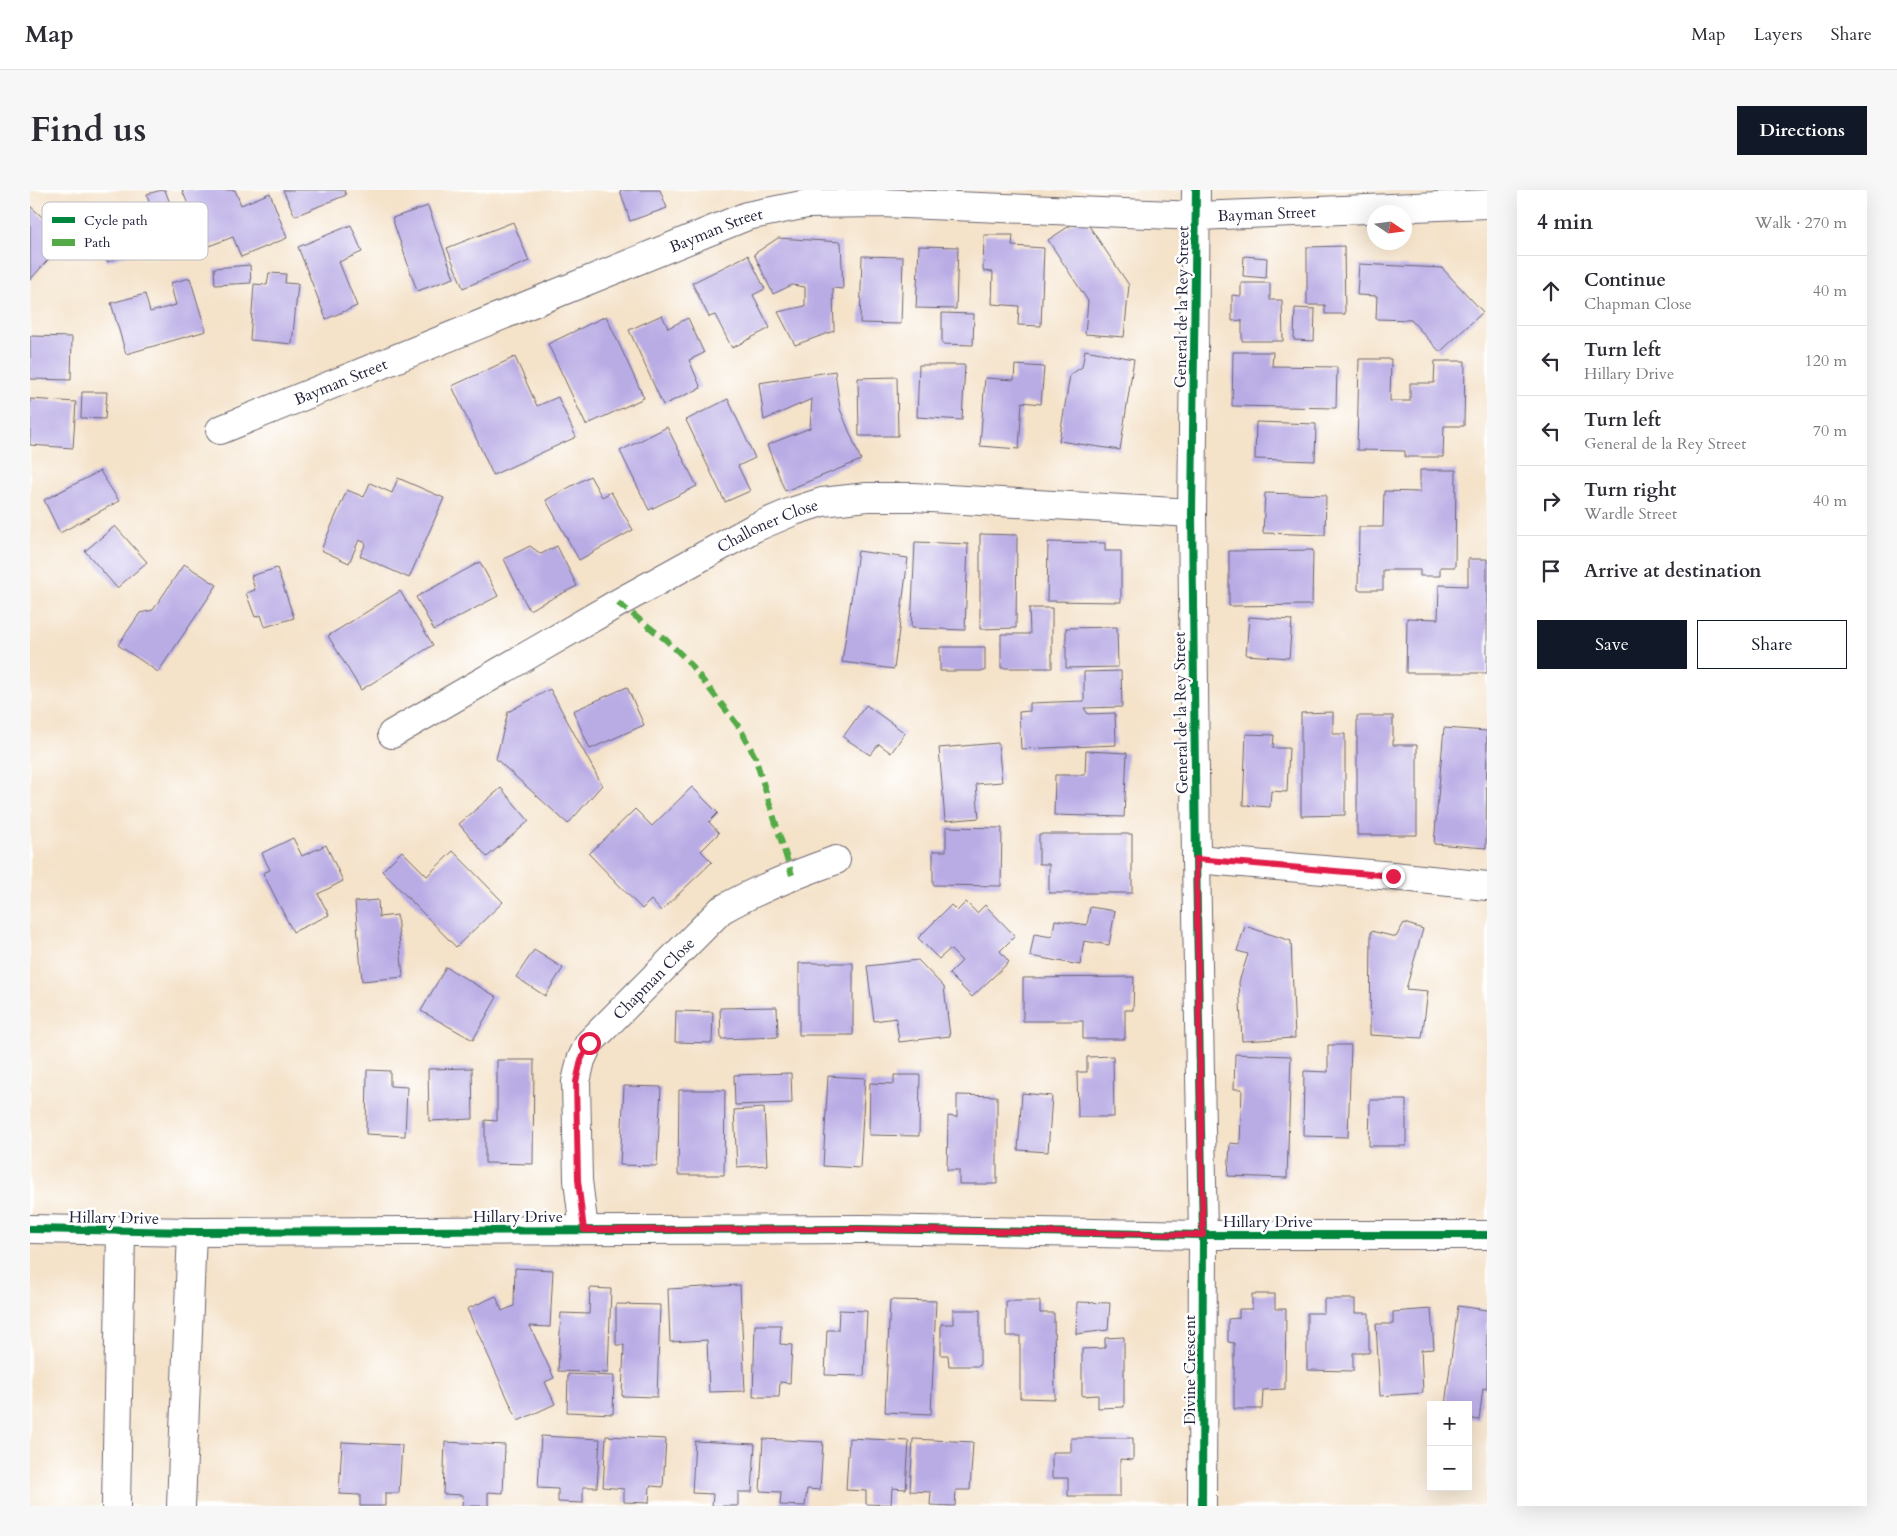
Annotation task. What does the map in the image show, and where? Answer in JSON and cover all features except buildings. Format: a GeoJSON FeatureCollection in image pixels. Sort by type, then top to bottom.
{"type":"FeatureCollection","features":[{"type":"Feature","properties":{"kind":"street","name":"General de la Rey Street"},"geometry":{"type":"LineString","coordinates":[[1196,203],[1192,513],[1203,1235]]}},
{"type":"Feature","properties":{"kind":"street","name":"Bayman Street"},"geometry":{"type":"LineString","coordinates":[[220,430],[748,216],[807,204],[1487,204]]}},
{"type":"Feature","properties":{"kind":"street","name":"Challoner Close"},"geometry":{"type":"LineString","coordinates":[[392,734],[610,608],[754,528],[794,511],[822,502],[867,497],[913,497],[1192,513]]}},
{"type":"Feature","properties":{"kind":"street"},"geometry":{"type":"LineString","coordinates":[[1196,859],[1487,886]]}},
{"type":"Feature","properties":{"kind":"street","name":"Chapman Close"},"geometry":{"type":"LineString","coordinates":[[584,1230],[578,1180],[576,1082],[581,1060],[589,1043],[721,910],[747,895],[836,860]]}},
{"type":"Feature","properties":{"kind":"street","name":"Hillary Drive"},"geometry":{"type":"LineString","coordinates":[[30,1229],[192,1232],[861,1229],[1203,1235],[1487,1235]]}},
{"type":"Feature","properties":{"kind":"street"},"geometry":{"type":"LineString","coordinates":[[116,1506],[121,1230]]}},
{"type":"Feature","properties":{"kind":"street"},"geometry":{"type":"LineString","coordinates":[[181,1506],[192,1232]]}},
{"type":"Feature","properties":{"kind":"street","name":"Divine Crescent"},"geometry":{"type":"LineString","coordinates":[[1202,1506],[1203,1235]]}},
{"type":"Feature","properties":{"kind":"marked path"},"geometry":{"type":"LineString","coordinates":[[618,603],[666,640],[687,660],[740,728],[755,757],[792,875]]}},
{"type":"Feature","properties":{"kind":"cycle path"},"geometry":{"type":"LineString","coordinates":[[1196,190],[1192,513],[1203,1235],[1202,1506]]}},
{"type":"Feature","properties":{"kind":"cycle path"},"geometry":{"type":"LineString","coordinates":[[30,1229],[192,1232],[861,1229],[1203,1235],[1487,1235]]}},
{"type":"Feature","properties":{"kind":"route"},"geometry":{"type":"LineString","coordinates":[[589,1043],[581,1060],[576,1082],[578,1180],[584,1230],[861,1229],[1203,1235],[1196,859],[1393,876]]}}]}
